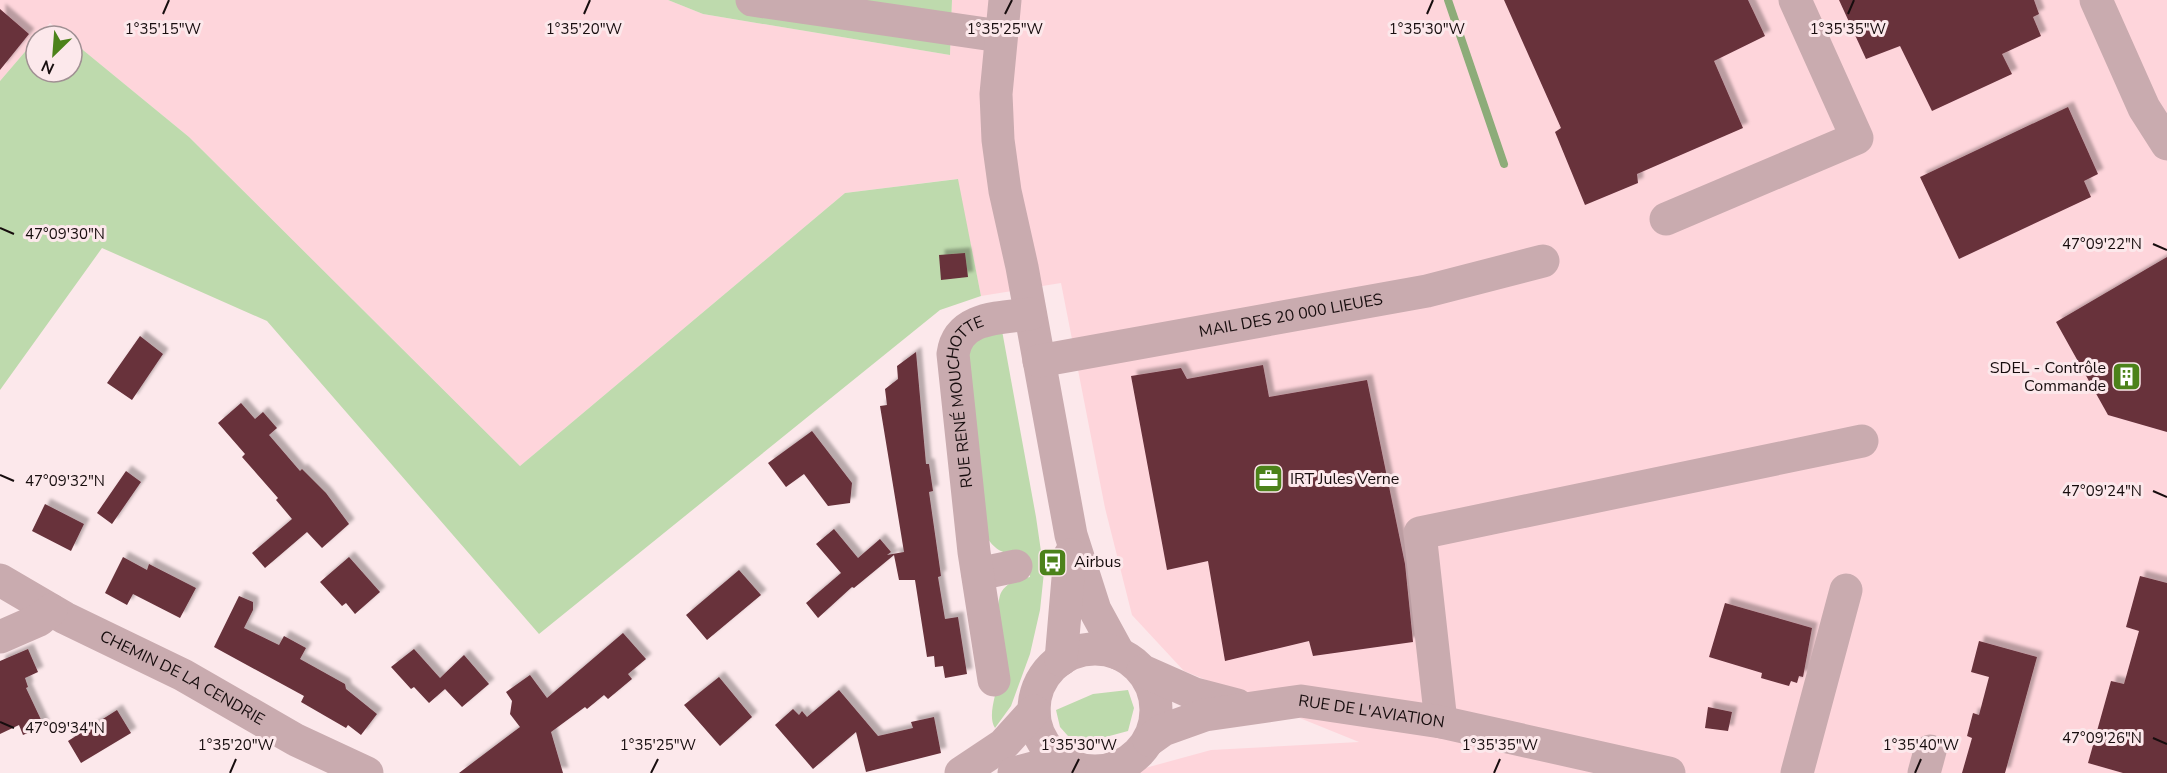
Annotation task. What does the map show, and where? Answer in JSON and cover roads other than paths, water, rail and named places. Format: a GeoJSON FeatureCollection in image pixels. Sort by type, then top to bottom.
{"type":"FeatureCollection","features":[{"type":"Feature","properties":{"kind":"street"},"geometry":{"type":"LineString","coordinates":[[752,0],[1000,36]]}},
{"type":"Feature","properties":{"kind":"street"},"geometry":{"type":"LineString","coordinates":[[1005,0],[996,94],[998,140],[1005,191],[1071,535],[1095,610],[1131,663],[1153,690],[1157,710],[1149,740],[1136,757],[1119,770],[1094,772],[1070,767],[1037,767],[1014,773]]}},
{"type":"Feature","properties":{"kind":"street"},"geometry":{"type":"LineString","coordinates":[[1666,219],[1857,138],[1795,0]]}},
{"type":"Feature","properties":{"kind":"street"},"geometry":{"type":"LineString","coordinates":[[2096,0],[2144,108],[2167,144]]}},
{"type":"Feature","properties":{"kind":"street","name":"MAIL DES 20 000 LIEUES"},"geometry":{"type":"LineString","coordinates":[[1039,361],[1427,291],[1543,261]]}},
{"type":"Feature","properties":{"kind":"street","name":"RUE RENÉ MOUCHOTTE"},"geometry":{"type":"LineString","coordinates":[[994,680],[978,574],[953,354],[957,336],[970,325],[1030,314]]}},
{"type":"Feature","properties":{"kind":"street"},"geometry":{"type":"LineString","coordinates":[[1441,722],[1420,533],[1862,441]]}},
{"type":"Feature","properties":{"kind":"street"},"geometry":{"type":"LineString","coordinates":[[1061,660],[1071,535]]}},
{"type":"Feature","properties":{"kind":"street"},"geometry":{"type":"LineString","coordinates":[[978,574],[1016,566]]}},
{"type":"Feature","properties":{"kind":"street","name":"CHEMIN DE LA CENDRIE"},"geometry":{"type":"LineString","coordinates":[[0,580],[51,609],[183,675],[296,740],[367,773]]}},
{"type":"Feature","properties":{"kind":"street"},"geometry":{"type":"LineString","coordinates":[[1797,773],[1846,590]]}},
{"type":"Feature","properties":{"kind":"street"},"geometry":{"type":"LineString","coordinates":[[0,637],[39,620],[51,609]]}},
{"type":"Feature","properties":{"kind":"street"},"geometry":{"type":"LineString","coordinates":[[1070,767],[1051,753],[1038,734],[1034,711],[1041,682],[1061,660],[1089,649],[1131,663]]}},
{"type":"Feature","properties":{"kind":"street","name":"RUE DE L'AVIATION"},"geometry":{"type":"LineString","coordinates":[[1131,663],[1195,694],[1248,708]]}},
{"type":"Feature","properties":{"kind":"street","name":"RUE DE L'AVIATION"},"geometry":{"type":"LineString","coordinates":[[1149,740],[1162,730],[1199,717],[1301,701],[1441,722],[1670,773]]}},
{"type":"Feature","properties":{"kind":"street"},"geometry":{"type":"LineString","coordinates":[[961,773],[1003,745],[1034,711]]}},
{"type":"Feature","properties":{"kind":"waterway"},"geometry":{"type":"LineString","coordinates":[[1448,0],[1504,164]]}},
{"type":"Feature","properties":{"kind":"place","name":"SDEL - Contrôle Commande"},"geometry":{"type":"Point","coordinates":[2127,377]}},
{"type":"Feature","properties":{"kind":"place","name":"IRT Jules Verne"},"geometry":{"type":"Point","coordinates":[1269,479]}},
{"type":"Feature","properties":{"kind":"place","name":"Airbus"},"geometry":{"type":"Point","coordinates":[1053,562]}}]}
